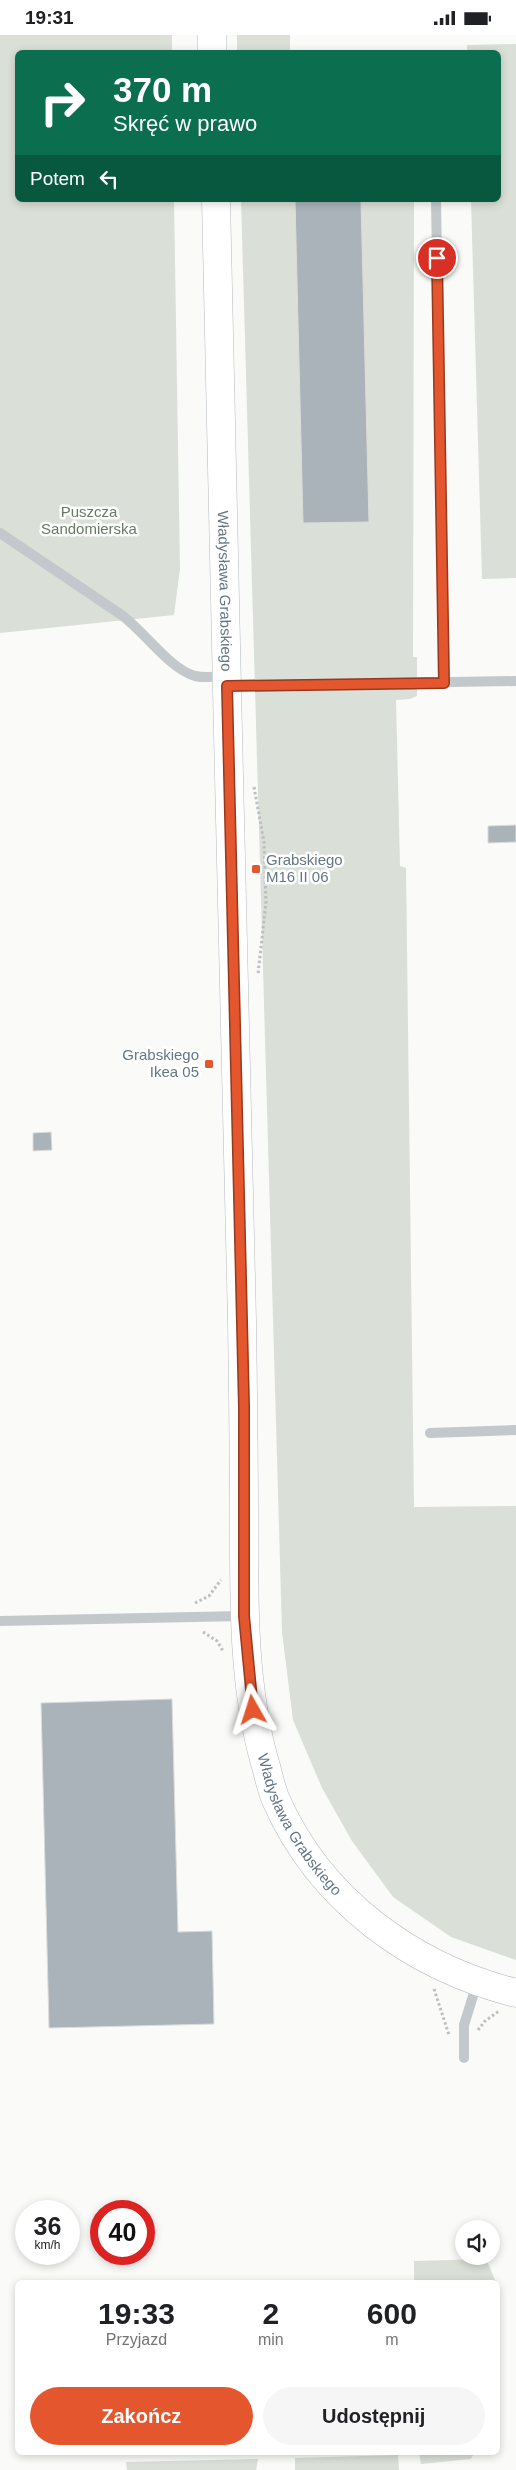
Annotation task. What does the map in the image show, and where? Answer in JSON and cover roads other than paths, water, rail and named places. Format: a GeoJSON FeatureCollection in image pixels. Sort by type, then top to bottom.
{"type":"FeatureCollection","features":[{"type":"Feature","properties":{"kind":"street"},"geometry":{"type":"LineString","coordinates":[[212,35],[212,50]]}},
{"type":"Feature","properties":{"kind":"street","name":"Władysława Grabskiego"},"geometry":{"type":"LineString","coordinates":[[216,202],[244,1407],[244,1616],[255,1729],[275,1799],[308,1858],[352,1906],[371,1923],[427,1960],[477,1982],[511,2001]]}},
{"type":"Feature","properties":{"kind":"lane"},"geometry":{"type":"LineString","coordinates":[[436,202],[444,683]]}},
{"type":"Feature","properties":{"kind":"lane"},"geometry":{"type":"LineString","coordinates":[[0,533],[141,629],[183,671],[197,676],[227,681],[444,683],[516,681]]}},
{"type":"Feature","properties":{"kind":"lane"},"geometry":{"type":"LineString","coordinates":[[430,1433],[516,1431]]}},
{"type":"Feature","properties":{"kind":"lane"},"geometry":{"type":"LineString","coordinates":[[0,1621],[244,1616]]}},
{"type":"Feature","properties":{"kind":"lane"},"geometry":{"type":"LineString","coordinates":[[463,2053],[467,2011],[477,1982]]}},
{"type":"Feature","properties":{"kind":"place","name":"Grabskiego M16 II 06"},"geometry":{"type":"Point","coordinates":[256,869]}},
{"type":"Feature","properties":{"kind":"place","name":"Grabskiego Ikea 05"},"geometry":{"type":"Point","coordinates":[209,1064]}},
{"type":"Feature","properties":{"kind":"park label","name":"Puszcza Sandomierska"},"geometry":{"type":"Point","coordinates":[89,520]}}]}
